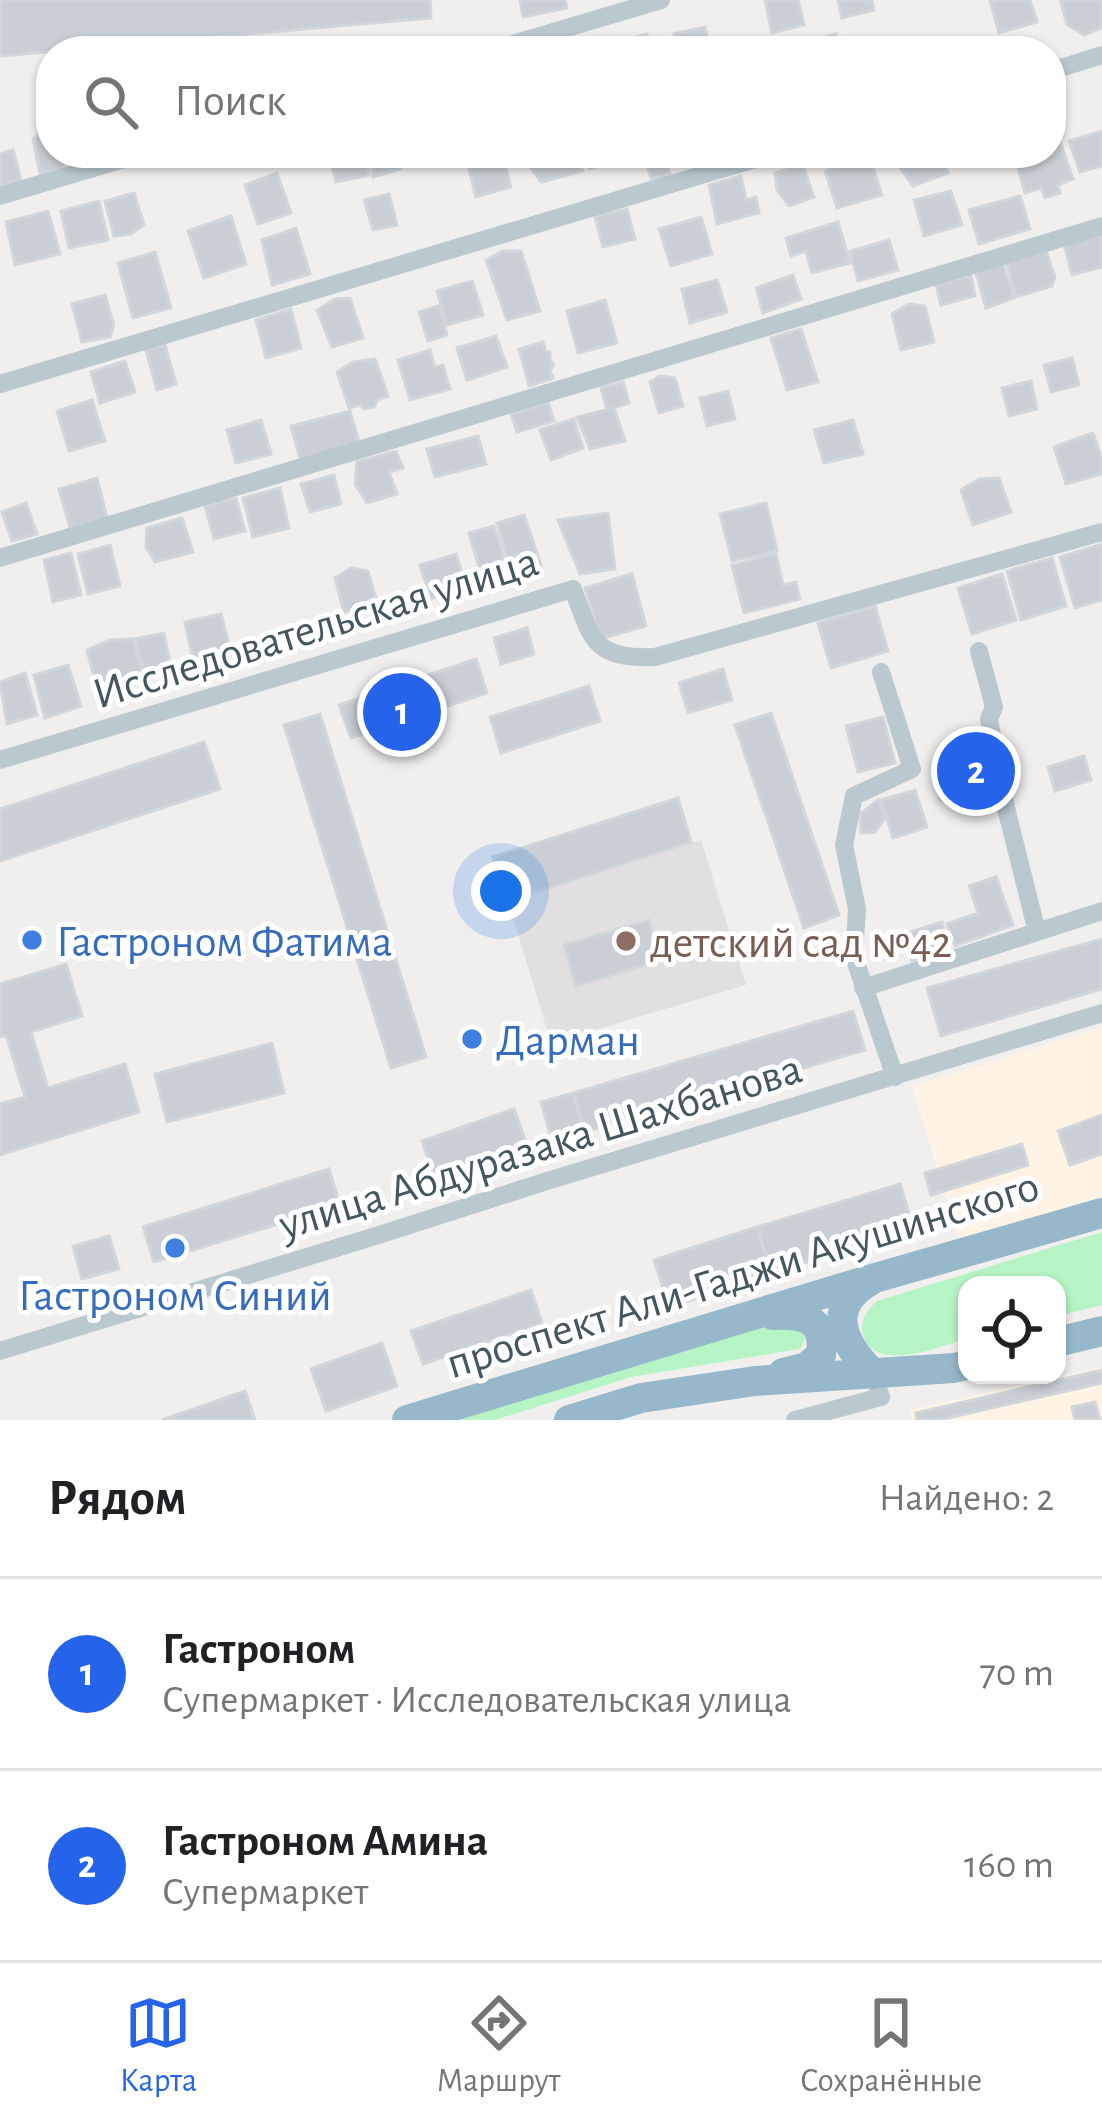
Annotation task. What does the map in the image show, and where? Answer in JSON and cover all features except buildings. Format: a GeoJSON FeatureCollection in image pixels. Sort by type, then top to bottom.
{"type":"FeatureCollection","features":[{"type":"Feature","properties":{"kind":"highway","name":"проспект Али-Гаджи Акушинского"},"geometry":{"type":"LineString","coordinates":[[407,1420],[1102,1213]]}},
{"type":"Feature","properties":{"kind":"highway"},"geometry":{"type":"LineString","coordinates":[[873,1374],[850,1348],[843,1322],[845,1306],[856,1289],[875,1278]]}},
{"type":"Feature","properties":{"kind":"highway"},"geometry":{"type":"LineString","coordinates":[[749,1316],[793,1313],[805,1317],[816,1325],[823,1346],[821,1355],[807,1367],[755,1381]]}},
{"type":"Feature","properties":{"kind":"highway"},"geometry":{"type":"LineString","coordinates":[[1066,1340],[1102,1331]]}},
{"type":"Feature","properties":{"kind":"highway","name":"проспект Али-Гаджи Акушинского"},"geometry":{"type":"LineString","coordinates":[[569,1420],[641,1398],[755,1381],[958,1366]]}},
{"type":"Feature","properties":{"kind":"street"},"geometry":{"type":"LineString","coordinates":[[539,36],[661,0]]}},
{"type":"Feature","properties":{"kind":"street"},"geometry":{"type":"LineString","coordinates":[[1066,66],[1102,56]]}},
{"type":"Feature","properties":{"kind":"street"},"geometry":{"type":"LineString","coordinates":[[0,196],[94,168]]}},
{"type":"Feature","properties":{"kind":"street"},"geometry":{"type":"LineString","coordinates":[[0,384],[725,168]]}},
{"type":"Feature","properties":{"kind":"street"},"geometry":{"type":"LineString","coordinates":[[0,558],[1102,226]]}},
{"type":"Feature","properties":{"kind":"street","name":"Исследовательская улица"},"geometry":{"type":"LineString","coordinates":[[0,760],[573,590],[591,639],[628,658],[655,657],[1102,532]]}},
{"type":"Feature","properties":{"kind":"street"},"geometry":{"type":"LineString","coordinates":[[979,651],[994,707],[989,719],[1006,808],[1037,932]]}},
{"type":"Feature","properties":{"kind":"street"},"geometry":{"type":"LineString","coordinates":[[881,672],[912,769],[854,796],[844,845],[857,909],[854,957],[895,1076]]}},
{"type":"Feature","properties":{"kind":"street"},"geometry":{"type":"LineString","coordinates":[[863,988],[1102,910]]}},
{"type":"Feature","properties":{"kind":"street","name":"улица Абдуразака Шахбанова"},"geometry":{"type":"LineString","coordinates":[[0,1351],[1102,1013]]}},
{"type":"Feature","properties":{"kind":"street"},"geometry":{"type":"LineString","coordinates":[[795,1420],[881,1397],[873,1374]]}},
{"type":"Feature","properties":{"kind":"shaded area","name":"детский сад №42"},"geometry":{"type":"Polygon","coordinates":[[[701,840],[746,985],[551,1043],[508,901],[701,840]]]}},
{"type":"Feature","properties":{"kind":"shaded area"},"geometry":{"type":"Polygon","coordinates":[[[1102,1027],[1102,1197],[960,1244],[912,1086],[1102,1027]]]}},
{"type":"Feature","properties":{"kind":"shaded area"},"geometry":{"type":"Polygon","coordinates":[[[1102,1367],[1102,1420],[912,1420],[910,1410],[1026,1384],[1066,1384],[1066,1375],[1102,1367]]]}},
{"type":"Feature","properties":{"kind":"green space"},"geometry":{"type":"Polygon","coordinates":[[[1102,1232],[1102,1305],[1066,1314],[1066,1276],[959,1276],[1102,1232]]]}},
{"type":"Feature","properties":{"kind":"green space"},"geometry":{"type":"Polygon","coordinates":[[[958,1276],[958,1342],[909,1354],[880,1353],[870,1346],[862,1329],[877,1301],[958,1276]]]}},
{"type":"Feature","properties":{"kind":"green space"},"geometry":{"type":"Polygon","coordinates":[[[774,1322],[803,1331],[800,1349],[631,1377],[495,1420],[457,1420],[774,1322]]]}},
{"type":"Feature","properties":{"kind":"place","name":"Гастроном"},"geometry":{"type":"Point","coordinates":[402,712]}},
{"type":"Feature","properties":{"kind":"place","name":"Гастроном Амина"},"geometry":{"type":"Point","coordinates":[976,771]}},
{"type":"Feature","properties":{"kind":"place","name":"Гастроном Фатима"},"geometry":{"type":"Point","coordinates":[32,940]}},
{"type":"Feature","properties":{"kind":"place","name":"детский сад №42"},"geometry":{"type":"Point","coordinates":[626,941]}},
{"type":"Feature","properties":{"kind":"place","name":"Дарман"},"geometry":{"type":"Point","coordinates":[472,1039]}},
{"type":"Feature","properties":{"kind":"place","name":"Гастроном Синий"},"geometry":{"type":"Point","coordinates":[175,1248]}}]}
